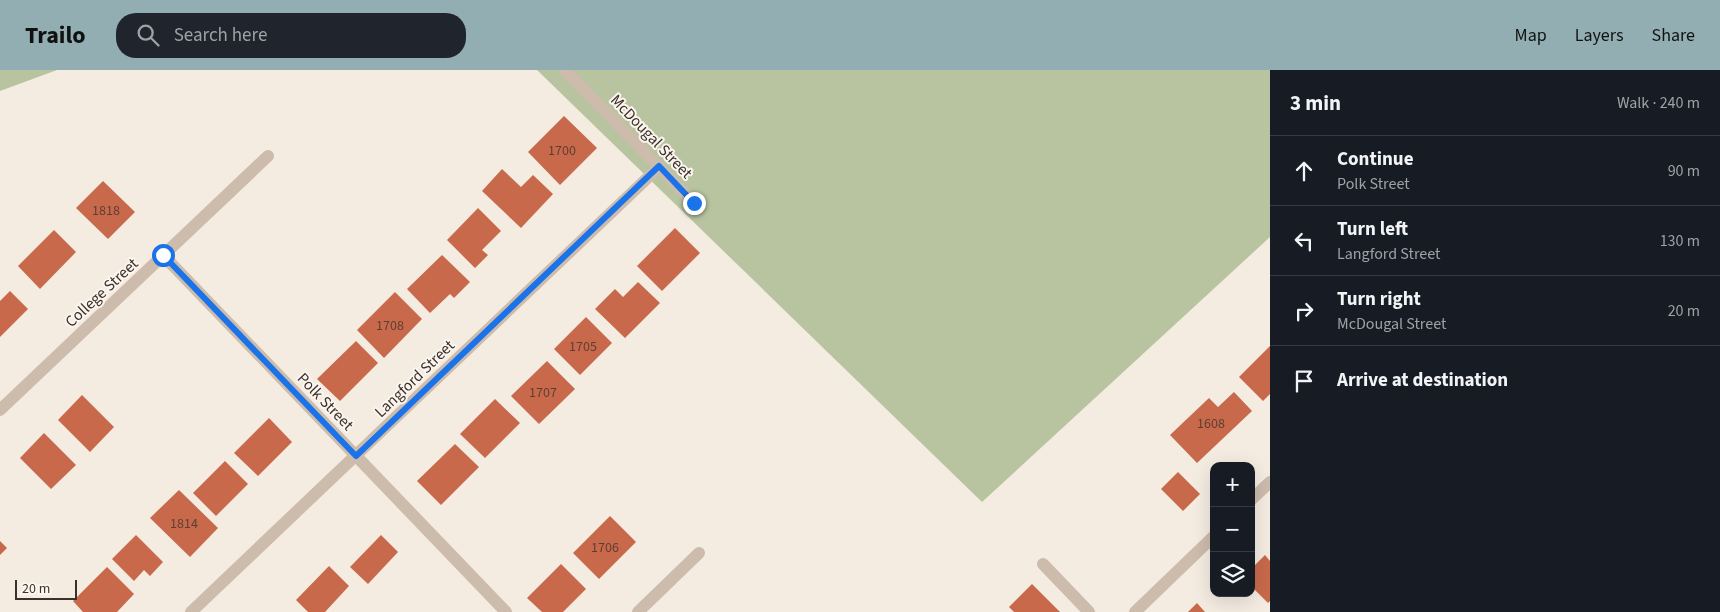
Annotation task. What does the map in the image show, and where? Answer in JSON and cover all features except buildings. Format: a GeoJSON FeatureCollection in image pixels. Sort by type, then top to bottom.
{"type":"FeatureCollection","features":[{"type":"Feature","properties":{"kind":"street","name":"McDougal Street"},"geometry":{"type":"LineString","coordinates":[[565,70],[694,203]]}},
{"type":"Feature","properties":{"kind":"street","name":"College Street"},"geometry":{"type":"LineString","coordinates":[[0,410],[268,156]]}},
{"type":"Feature","properties":{"kind":"street","name":"Langford Street"},"geometry":{"type":"LineString","coordinates":[[191,612],[659,166]]}},
{"type":"Feature","properties":{"kind":"street","name":"Polk Street"},"geometry":{"type":"LineString","coordinates":[[163,255],[506,612]]}},
{"type":"Feature","properties":{"kind":"street"},"geometry":{"type":"LineString","coordinates":[[1255,496],[1270,482]]}},
{"type":"Feature","properties":{"kind":"street"},"geometry":{"type":"LineString","coordinates":[[1135,612],[1210,540]]}},
{"type":"Feature","properties":{"kind":"street"},"geometry":{"type":"LineString","coordinates":[[638,612],[699,553]]}},
{"type":"Feature","properties":{"kind":"street"},"geometry":{"type":"LineString","coordinates":[[1043,564],[1089,612]]}},
{"type":"Feature","properties":{"kind":"green space"},"geometry":{"type":"Polygon","coordinates":[[[0,70],[57,70],[0,91],[0,70]]]}},
{"type":"Feature","properties":{"kind":"green space"},"geometry":{"type":"Polygon","coordinates":[[[537,70],[1270,70],[1270,237],[982,502],[537,70]]]}},
{"type":"Feature","properties":{"kind":"route"},"geometry":{"type":"LineString","coordinates":[[163,255],[356,456],[659,166],[694,203]]}}]}
